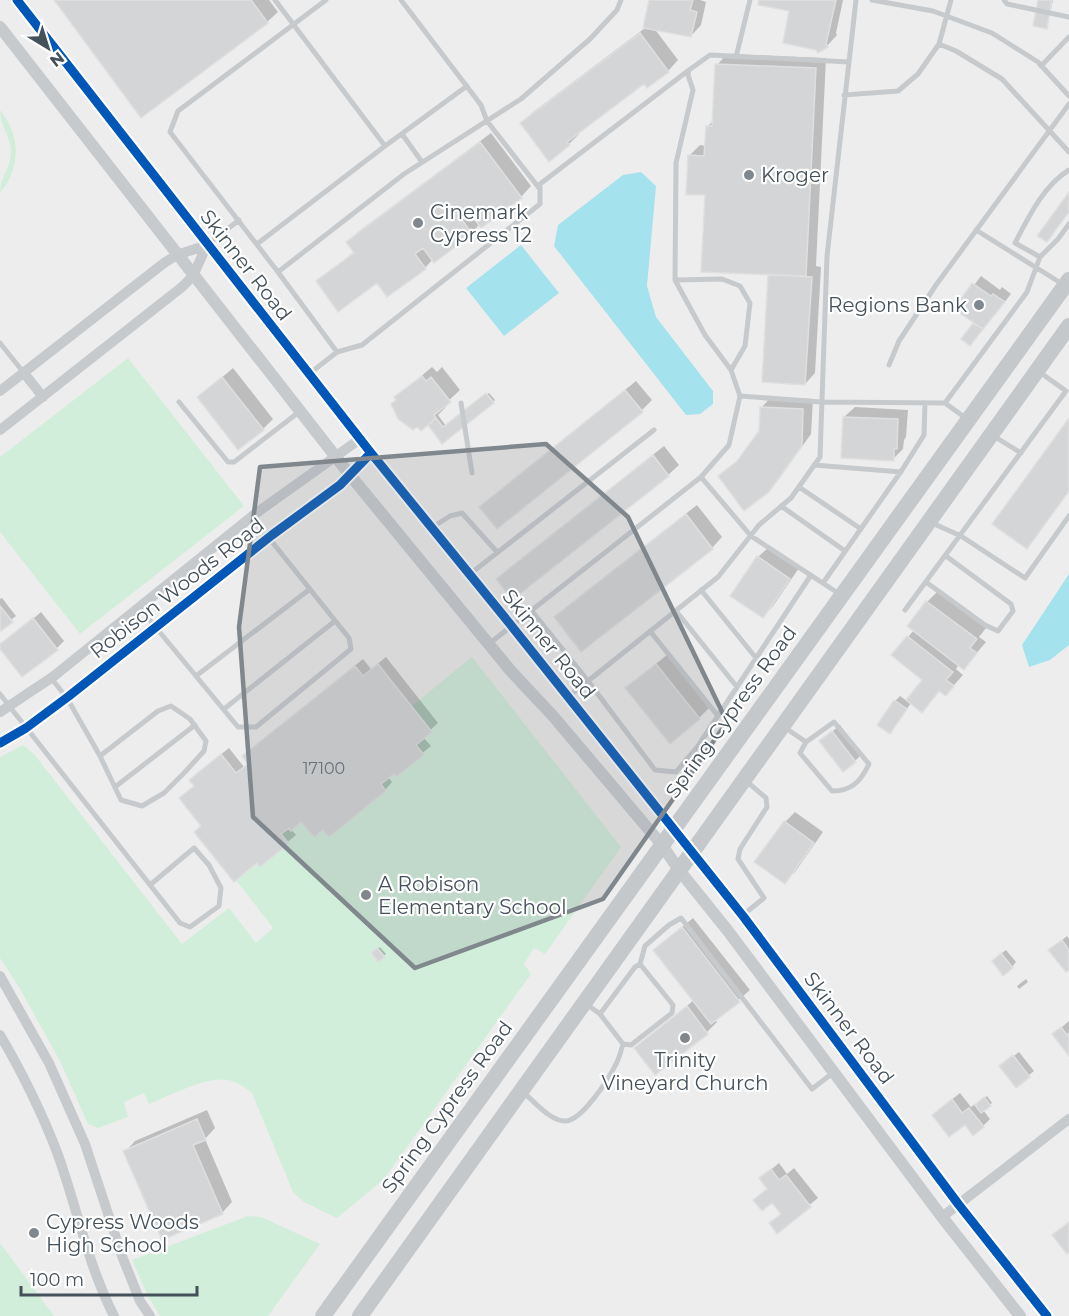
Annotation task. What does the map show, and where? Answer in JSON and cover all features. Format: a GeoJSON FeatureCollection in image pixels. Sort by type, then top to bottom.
{"type":"FeatureCollection","features":[{"type":"Feature","properties":{"kind":"main road","name":"Spring Cypress Road"},"geometry":{"type":"LineString","coordinates":[[323,1316],[1067,283]]}},
{"type":"Feature","properties":{"kind":"main road"},"geometry":{"type":"LineString","coordinates":[[360,1316],[1069,326]]}},
{"type":"Feature","properties":{"kind":"main road"},"geometry":{"type":"LineString","coordinates":[[968,420],[991,434]]}},
{"type":"Feature","properties":{"kind":"main road"},"geometry":{"type":"LineString","coordinates":[[841,595],[861,616]]}},
{"type":"Feature","properties":{"kind":"main road"},"geometry":{"type":"LineString","coordinates":[[496,1074],[520,1091]]}},
{"type":"Feature","properties":{"kind":"street","name":"Skinner Road"},"geometry":{"type":"LineString","coordinates":[[17,0],[371,453],[743,916],[959,1205],[1047,1316]]}},
{"type":"Feature","properties":{"kind":"street","name":"Skinner Road"},"geometry":{"type":"LineString","coordinates":[[0,27],[350,475],[489,644],[601,771],[662,845],[678,870],[728,931],[942,1217],[1020,1316]]}},
{"type":"Feature","properties":{"kind":"street"},"geometry":{"type":"LineString","coordinates":[[0,391],[164,263],[177,255],[207,245]]}},
{"type":"Feature","properties":{"kind":"street"},"geometry":{"type":"LineString","coordinates":[[0,430],[182,287],[193,276],[207,245]]}},
{"type":"Feature","properties":{"kind":"street"},"geometry":{"type":"LineString","coordinates":[[24,373],[43,397]]}},
{"type":"Feature","properties":{"kind":"street","name":"Robison Woods Road"},"geometry":{"type":"LineString","coordinates":[[5,709],[51,678],[255,514],[360,439]]}},
{"type":"Feature","properties":{"kind":"street","name":"Robison Woods Road"},"geometry":{"type":"LineString","coordinates":[[0,743],[26,728],[67,698],[269,538],[340,486],[371,453]]}},
{"type":"Feature","properties":{"kind":"street"},"geometry":{"type":"LineString","coordinates":[[0,976],[49,1063],[85,1144],[122,1256],[140,1301],[150,1316]]}},
{"type":"Feature","properties":{"kind":"street"},"geometry":{"type":"LineString","coordinates":[[0,1035],[58,1154],[91,1258],[114,1316]]}},
{"type":"Feature","properties":{"kind":"street"},"geometry":{"type":"LineString","coordinates":[[835,1074],[852,1062]]}},
{"type":"Feature","properties":{"kind":"street"},"geometry":{"type":"LineString","coordinates":[[942,1217],[1069,1119]]}},
{"type":"Feature","properties":{"kind":"lane"},"geometry":{"type":"LineString","coordinates":[[275,0],[385,146]]}},
{"type":"Feature","properties":{"kind":"lane"},"geometry":{"type":"LineString","coordinates":[[326,0],[178,111],[170,132],[337,352]]}},
{"type":"Feature","properties":{"kind":"lane"},"geometry":{"type":"LineString","coordinates":[[401,0],[481,105],[487,121],[540,190]]}},
{"type":"Feature","properties":{"kind":"lane"},"geometry":{"type":"LineString","coordinates":[[278,272],[422,162],[521,99],[590,39],[617,10],[621,0]]}},
{"type":"Feature","properties":{"kind":"lane"},"geometry":{"type":"LineString","coordinates":[[736,57],[750,0]]}},
{"type":"Feature","properties":{"kind":"lane"},"geometry":{"type":"LineString","coordinates":[[568,697],[718,576],[759,525],[791,498],[820,457],[827,256],[856,0]]}},
{"type":"Feature","properties":{"kind":"lane"},"geometry":{"type":"LineString","coordinates":[[876,0],[933,11],[992,33],[1041,66],[1069,96]]}},
{"type":"Feature","properties":{"kind":"lane"},"geometry":{"type":"LineString","coordinates":[[844,95],[898,91],[918,74],[939,44],[951,0]]}},
{"type":"Feature","properties":{"kind":"lane"},"geometry":{"type":"LineString","coordinates":[[1004,0],[1006,4],[1069,17]]}},
{"type":"Feature","properties":{"kind":"lane"},"geometry":{"type":"LineString","coordinates":[[1041,66],[1069,37]]}},
{"type":"Feature","properties":{"kind":"lane"},"geometry":{"type":"LineString","coordinates":[[939,44],[956,51],[1002,79],[1069,152]]}},
{"type":"Feature","properties":{"kind":"lane"},"geometry":{"type":"LineString","coordinates":[[309,374],[337,352],[362,345],[540,204],[540,184],[710,56],[849,62]]}},
{"type":"Feature","properties":{"kind":"lane"},"geometry":{"type":"LineString","coordinates":[[489,644],[701,477],[729,445],[740,396],[731,370],[705,335],[675,280],[676,163],[693,90],[688,75],[689,70]]}},
{"type":"Feature","properties":{"kind":"lane"},"geometry":{"type":"LineString","coordinates":[[257,244],[467,86]]}},
{"type":"Feature","properties":{"kind":"lane"},"geometry":{"type":"LineString","coordinates":[[889,365],[899,341],[976,230],[1069,104]]}},
{"type":"Feature","properties":{"kind":"lane"},"geometry":{"type":"LineString","coordinates":[[402,134],[422,162]]}},
{"type":"Feature","properties":{"kind":"lane"},"geometry":{"type":"LineString","coordinates":[[1040,257],[1015,243],[1027,220],[1058,177],[1069,170]]}},
{"type":"Feature","properties":{"kind":"lane"},"geometry":{"type":"LineString","coordinates":[[207,245],[239,220]]}},
{"type":"Feature","properties":{"kind":"lane"},"geometry":{"type":"LineString","coordinates":[[945,403],[1027,292],[1040,257],[1069,224]]}},
{"type":"Feature","properties":{"kind":"lane"},"geometry":{"type":"LineString","coordinates":[[976,230],[1037,268],[1067,283]]}},
{"type":"Feature","properties":{"kind":"lane"},"geometry":{"type":"LineString","coordinates":[[675,280],[722,279],[740,286],[750,303],[749,314],[745,346],[731,370]]}},
{"type":"Feature","properties":{"kind":"lane"},"geometry":{"type":"LineString","coordinates":[[0,343],[24,373]]}},
{"type":"Feature","properties":{"kind":"lane"},"geometry":{"type":"LineString","coordinates":[[905,610],[1068,390],[1037,370]]}},
{"type":"Feature","properties":{"kind":"lane"},"geometry":{"type":"LineString","coordinates":[[740,396],[821,402],[945,403],[968,420]]}},
{"type":"Feature","properties":{"kind":"lane"},"geometry":{"type":"LineString","coordinates":[[179,402],[228,462],[234,462],[301,411]]}},
{"type":"Feature","properties":{"kind":"lane"},"geometry":{"type":"LineString","coordinates":[[461,403],[472,473]]}},
{"type":"Feature","properties":{"kind":"lane"},"geometry":{"type":"LineString","coordinates":[[823,583],[901,472],[924,435],[925,403]]}},
{"type":"Feature","properties":{"kind":"lane"},"geometry":{"type":"LineString","coordinates":[[470,574],[654,430]]}},
{"type":"Feature","properties":{"kind":"lane"},"geometry":{"type":"LineString","coordinates":[[991,434],[1021,453]]}},
{"type":"Feature","properties":{"kind":"lane"},"geometry":{"type":"LineString","coordinates":[[814,465],[901,472]]}},
{"type":"Feature","properties":{"kind":"lane"},"geometry":{"type":"LineString","coordinates":[[701,477],[751,536],[841,595]]}},
{"type":"Feature","properties":{"kind":"lane"},"geometry":{"type":"LineString","coordinates":[[799,487],[861,530]]}},
{"type":"Feature","properties":{"kind":"lane"},"geometry":{"type":"LineString","coordinates":[[781,506],[845,551]]}},
{"type":"Feature","properties":{"kind":"lane"},"geometry":{"type":"LineString","coordinates":[[432,528],[450,516],[462,513],[497,552]]}},
{"type":"Feature","properties":{"kind":"lane"},"geometry":{"type":"LineString","coordinates":[[928,522],[961,536],[1025,578],[1069,516]]}},
{"type":"Feature","properties":{"kind":"lane"},"geometry":{"type":"LineString","coordinates":[[139,607],[238,727],[256,727],[351,649],[349,638],[269,538]]}},
{"type":"Feature","properties":{"kind":"lane"},"geometry":{"type":"LineString","coordinates":[[926,582],[985,625],[998,631],[1002,628],[1013,611],[1011,604],[946,556]]}},
{"type":"Feature","properties":{"kind":"lane"},"geometry":{"type":"LineString","coordinates":[[531,610],[655,770],[676,772],[698,746],[811,575]]}},
{"type":"Feature","properties":{"kind":"lane"},"geometry":{"type":"LineString","coordinates":[[196,676],[310,589]]}},
{"type":"Feature","properties":{"kind":"lane"},"geometry":{"type":"LineString","coordinates":[[701,590],[756,658]]}},
{"type":"Feature","properties":{"kind":"lane"},"geometry":{"type":"LineString","coordinates":[[676,610],[737,687]]}},
{"type":"Feature","properties":{"kind":"lane"},"geometry":{"type":"LineString","coordinates":[[224,709],[335,621]]}},
{"type":"Feature","properties":{"kind":"lane"},"geometry":{"type":"LineString","coordinates":[[650,631],[718,716]]}},
{"type":"Feature","properties":{"kind":"lane"},"geometry":{"type":"LineString","coordinates":[[51,678],[67,698],[100,756],[121,800],[142,806],[164,793],[204,751],[206,741],[190,718],[171,706],[158,711],[100,756]]}},
{"type":"Feature","properties":{"kind":"lane"},"geometry":{"type":"LineString","coordinates":[[0,694],[5,709],[26,728],[180,923],[190,927],[219,906],[221,888],[209,865],[194,848],[150,885]]}},
{"type":"Feature","properties":{"kind":"lane"},"geometry":{"type":"LineString","coordinates":[[834,722],[869,764],[863,776],[845,791],[832,791],[800,753],[806,742],[834,722]]}},
{"type":"Feature","properties":{"kind":"lane"},"geometry":{"type":"LineString","coordinates":[[115,787],[195,725]]}},
{"type":"Feature","properties":{"kind":"lane"},"geometry":{"type":"LineString","coordinates":[[782,726],[806,742]]}},
{"type":"Feature","properties":{"kind":"lane"},"geometry":{"type":"LineString","coordinates":[[743,916],[764,898],[738,859],[740,849],[767,807],[766,798],[744,779]]}},
{"type":"Feature","properties":{"kind":"lane"},"geometry":{"type":"LineString","coordinates":[[600,1014],[640,964],[645,946],[669,925],[681,918],[812,1089],[835,1074]]}},
{"type":"Feature","properties":{"kind":"lane"},"geometry":{"type":"LineString","coordinates":[[584,1002],[600,1014],[623,1044],[632,1045],[672,1013],[673,1005],[640,964]]}},
{"type":"Feature","properties":{"kind":"lane"},"geometry":{"type":"LineString","coordinates":[[520,1091],[554,1119],[566,1121],[576,1118],[600,1090],[617,1064],[623,1044]]}},
{"type":"Feature","properties":{"kind":"highlighted area"},"geometry":{"type":"Polygon","coordinates":[[[546,444],[628,517],[727,722],[603,899],[415,968],[253,817],[239,627],[260,467],[546,444]]]}},
{"type":"Feature","properties":{"kind":"green space"},"geometry":{"type":"Polygon","coordinates":[[[0,110],[12,130],[16,151],[12,173],[0,193],[11,151],[0,110]]]}},
{"type":"Feature","properties":{"kind":"green space"},"geometry":{"type":"Polygon","coordinates":[[[128,358],[244,506],[80,634],[0,532],[0,457],[128,358]]]}},
{"type":"Feature","properties":{"kind":"green space"},"geometry":{"type":"Polygon","coordinates":[[[472,657],[621,847],[545,954],[534,948],[524,964],[531,974],[384,1179],[337,1218],[304,1202],[293,1192],[252,1093],[230,1081],[209,1081],[149,1104],[144,1093],[124,1102],[128,1117],[98,1128],[88,1124],[60,1061],[19,987],[0,958],[0,757],[23,745],[34,754],[182,944],[229,908],[256,943],[273,928],[236,880],[257,863],[261,867],[289,844],[281,834],[289,828],[292,830],[301,822],[314,837],[323,830],[329,837],[381,784],[394,774],[396,777],[424,755],[416,745],[432,732],[412,706],[472,657]]]}},
{"type":"Feature","properties":{"kind":"green space"},"geometry":{"type":"Polygon","coordinates":[[[248,1216],[261,1217],[320,1244],[268,1316],[160,1316],[132,1260],[248,1216]]]}},
{"type":"Feature","properties":{"kind":"green space"},"geometry":{"type":"Polygon","coordinates":[[[0,1243],[54,1316],[0,1316],[0,1243]]]}},
{"type":"Feature","properties":{"kind":"water"},"geometry":{"type":"Polygon","coordinates":[[[641,172],[656,186],[647,286],[656,317],[713,391],[713,404],[700,414],[686,415],[554,246],[558,225],[623,175],[641,172]]]}},
{"type":"Feature","properties":{"kind":"water"},"geometry":{"type":"Polygon","coordinates":[[[521,245],[559,293],[504,336],[466,288],[521,245]]]}},
{"type":"Feature","properties":{"kind":"water"},"geometry":{"type":"Polygon","coordinates":[[[1069,574],[1069,645],[1050,660],[1029,667],[1022,645],[1069,574]]]}},
{"type":"Feature","properties":{"kind":"building"},"geometry":{"type":"Polygon","coordinates":[[[54,0],[251,0],[268,23],[141,118],[54,0]]]}},
{"type":"Feature","properties":{"kind":"building"},"geometry":{"type":"Polygon","coordinates":[[[649,0],[693,0],[690,10],[697,12],[691,37],[643,28],[649,0]]]}},
{"type":"Feature","properties":{"kind":"building"},"geometry":{"type":"Polygon","coordinates":[[[759,0],[836,0],[826,44],[828,47],[818,53],[816,50],[783,43],[789,11],[758,5],[759,0]]]}},
{"type":"Feature","properties":{"kind":"building"},"geometry":{"type":"Polygon","coordinates":[[[1038,0],[1052,0],[1047,29],[1033,26],[1038,0]]]}},
{"type":"Feature","properties":{"kind":"building"},"geometry":{"type":"Polygon","coordinates":[[[640,33],[669,72],[647,88],[644,84],[567,142],[570,145],[549,162],[520,123],[640,33]]]}},
{"type":"Feature","properties":{"kind":"building","name":"Kroger"},"geometry":{"type":"Polygon","coordinates":[[[715,64],[816,68],[806,276],[701,272],[705,195],[686,195],[688,155],[704,156],[706,126],[712,126],[715,64]]]}},
{"type":"Feature","properties":{"kind":"building","name":"Cinemark Cypress 12"},"geometry":{"type":"Polygon","coordinates":[[[480,142],[522,198],[481,228],[469,212],[461,218],[472,234],[434,263],[423,248],[415,254],[426,269],[387,297],[377,283],[338,312],[316,281],[354,253],[346,242],[480,142]]]}},
{"type":"Feature","properties":{"kind":"building"},"geometry":{"type":"Polygon","coordinates":[[[1069,192],[1069,212],[1047,242],[1037,236],[1069,192]]]}},
{"type":"Feature","properties":{"kind":"building"},"geometry":{"type":"Polygon","coordinates":[[[768,275],[812,277],[805,385],[762,382],[768,275]]]}},
{"type":"Feature","properties":{"kind":"building","name":"Regions Bank"},"geometry":{"type":"Polygon","coordinates":[[[972,283],[1005,302],[983,329],[954,309],[972,283]]]}},
{"type":"Feature","properties":{"kind":"building"},"geometry":{"type":"Polygon","coordinates":[[[973,323],[983,329],[970,346],[961,339],[973,323]]]}},
{"type":"Feature","properties":{"kind":"building"},"geometry":{"type":"Polygon","coordinates":[[[422,376],[426,381],[431,377],[451,402],[434,415],[436,418],[421,431],[417,427],[413,430],[398,419],[391,404],[396,400],[394,397],[422,376]]]}},
{"type":"Feature","properties":{"kind":"building"},"geometry":{"type":"Polygon","coordinates":[[[222,377],[264,430],[238,450],[197,397],[222,377]]]}},
{"type":"Feature","properties":{"kind":"building"},"geometry":{"type":"Polygon","coordinates":[[[625,390],[643,412],[497,529],[479,507],[625,390]]]}},
{"type":"Feature","properties":{"kind":"building"},"geometry":{"type":"Polygon","coordinates":[[[486,393],[494,403],[442,444],[428,425],[436,418],[443,427],[486,393]]]}},
{"type":"Feature","properties":{"kind":"building"},"geometry":{"type":"Polygon","coordinates":[[[760,407],[803,409],[802,446],[769,492],[744,511],[718,476],[737,461],[759,431],[760,407]]]}},
{"type":"Feature","properties":{"kind":"building"},"geometry":{"type":"Polygon","coordinates":[[[843,417],[898,419],[897,449],[894,449],[894,461],[841,458],[843,417]]]}},
{"type":"Feature","properties":{"kind":"building"},"geometry":{"type":"Polygon","coordinates":[[[1069,418],[1069,491],[1027,549],[992,524],[1069,418]]]}},
{"type":"Feature","properties":{"kind":"building"},"geometry":{"type":"Polygon","coordinates":[[[653,455],[669,476],[512,600],[496,579],[653,455]]]}},
{"type":"Feature","properties":{"kind":"building"},"geometry":{"type":"Polygon","coordinates":[[[686,514],[713,549],[581,652],[554,617],[686,514]]]}},
{"type":"Feature","properties":{"kind":"building"},"geometry":{"type":"Polygon","coordinates":[[[757,556],[790,579],[763,618],[730,596],[757,556]]]}},
{"type":"Feature","properties":{"kind":"building"},"geometry":{"type":"Polygon","coordinates":[[[926,601],[977,639],[970,648],[977,653],[964,670],[907,626],[926,601]]]}},
{"type":"Feature","properties":{"kind":"building"},"geometry":{"type":"Polygon","coordinates":[[[0,606],[13,622],[1,631],[0,630],[0,606]]]}},
{"type":"Feature","properties":{"kind":"building"},"geometry":{"type":"Polygon","coordinates":[[[33,618],[58,650],[22,677],[0,649],[0,644],[33,618]]]}},
{"type":"Feature","properties":{"kind":"building"},"geometry":{"type":"Polygon","coordinates":[[[907,636],[953,672],[946,680],[954,686],[946,696],[939,691],[922,713],[906,700],[922,680],[891,655],[907,636]]]}},
{"type":"Feature","properties":{"kind":"building"},"geometry":{"type":"Polygon","coordinates":[[[378,664],[432,732],[416,745],[424,755],[396,777],[394,774],[381,784],[386,791],[329,837],[323,830],[314,837],[301,822],[291,831],[289,828],[281,834],[289,844],[260,867],[257,863],[234,882],[194,832],[201,826],[179,798],[194,786],[189,780],[221,754],[236,773],[248,764],[242,756],[355,666],[363,676],[378,664]]]}},
{"type":"Feature","properties":{"kind":"building"},"geometry":{"type":"Polygon","coordinates":[[[656,664],[700,719],[670,744],[625,688],[656,664]]]}},
{"type":"Feature","properties":{"kind":"building"},"geometry":{"type":"Polygon","coordinates":[[[894,700],[907,709],[890,734],[877,725],[894,700]]]}},
{"type":"Feature","properties":{"kind":"building"},"geometry":{"type":"Polygon","coordinates":[[[832,731],[856,762],[843,772],[819,741],[832,731]]]}},
{"type":"Feature","properties":{"kind":"building"},"geometry":{"type":"Polygon","coordinates":[[[784,821],[814,843],[785,884],[754,862],[784,821]]]}},
{"type":"Feature","properties":{"kind":"building"},"geometry":{"type":"Polygon","coordinates":[[[682,927],[740,1002],[711,1024],[653,950],[682,927]]]}},
{"type":"Feature","properties":{"kind":"building"},"geometry":{"type":"Polygon","coordinates":[[[1062,940],[1069,950],[1069,970],[1066,972],[1048,950],[1062,940]]]}},
{"type":"Feature","properties":{"kind":"building"},"geometry":{"type":"Polygon","coordinates":[[[377,948],[385,957],[378,962],[371,953],[377,948]]]}},
{"type":"Feature","properties":{"kind":"building"},"geometry":{"type":"Polygon","coordinates":[[[1001,953],[1013,968],[1003,976],[992,961],[1001,953]]]}},
{"type":"Feature","properties":{"kind":"building"},"geometry":{"type":"Polygon","coordinates":[[[687,1006],[708,1034],[655,1075],[634,1048],[687,1006]]]}},
{"type":"Feature","properties":{"kind":"building"},"geometry":{"type":"Polygon","coordinates":[[[1061,1027],[1067,1035],[1069,1033],[1069,1056],[1052,1034],[1061,1027]]]}},
{"type":"Feature","properties":{"kind":"building"},"geometry":{"type":"Polygon","coordinates":[[[1013,1055],[1030,1077],[1016,1088],[999,1066],[1013,1055]]]}},
{"type":"Feature","properties":{"kind":"building"},"geometry":{"type":"Polygon","coordinates":[[[984,1097],[991,1106],[981,1113],[975,1105],[984,1097]]]}},
{"type":"Feature","properties":{"kind":"building"},"geometry":{"type":"Polygon","coordinates":[[[952,1099],[962,1113],[969,1108],[984,1127],[973,1136],[965,1125],[949,1137],[932,1115],[952,1099]]]}},
{"type":"Feature","properties":{"kind":"building"},"geometry":{"type":"Polygon","coordinates":[[[197,1119],[206,1140],[193,1145],[223,1214],[162,1240],[123,1151],[197,1119]]]}},
{"type":"Feature","properties":{"kind":"building"},"geometry":{"type":"Polygon","coordinates":[[[771,1169],[779,1180],[786,1175],[811,1207],[777,1234],[769,1223],[781,1214],[772,1203],[762,1211],[753,1200],[767,1189],[759,1178],[771,1169]]]}},
{"type":"Feature","properties":{"kind":"building"},"geometry":{"type":"Polygon","coordinates":[[[1069,1222],[1069,1252],[1067,1254],[1052,1235],[1069,1222]]]}},
{"type":"Feature","properties":{"kind":"cycle path"},"geometry":{"type":"LineString","coordinates":[[17,0],[371,453],[743,916],[959,1205],[1047,1316]]}},
{"type":"Feature","properties":{"kind":"cycle path"},"geometry":{"type":"LineString","coordinates":[[0,743],[26,728],[69,696],[272,535],[340,485],[371,453]]}},
{"type":"Feature","properties":{"kind":"place","name":"Kroger"},"geometry":{"type":"Point","coordinates":[749,175]}},
{"type":"Feature","properties":{"kind":"place","name":"Cinemark Cypress 12"},"geometry":{"type":"Point","coordinates":[418,223]}},
{"type":"Feature","properties":{"kind":"place","name":"Regions Bank"},"geometry":{"type":"Point","coordinates":[979,305]}},
{"type":"Feature","properties":{"kind":"place","name":"A Robison Elementary School"},"geometry":{"type":"Point","coordinates":[366,895]}},
{"type":"Feature","properties":{"kind":"place","name":"Trinity Vineyard Church"},"geometry":{"type":"Point","coordinates":[685,1038]}},
{"type":"Feature","properties":{"kind":"place","name":"Cypress Woods High School"},"geometry":{"type":"Point","coordinates":[34,1233]}}]}
